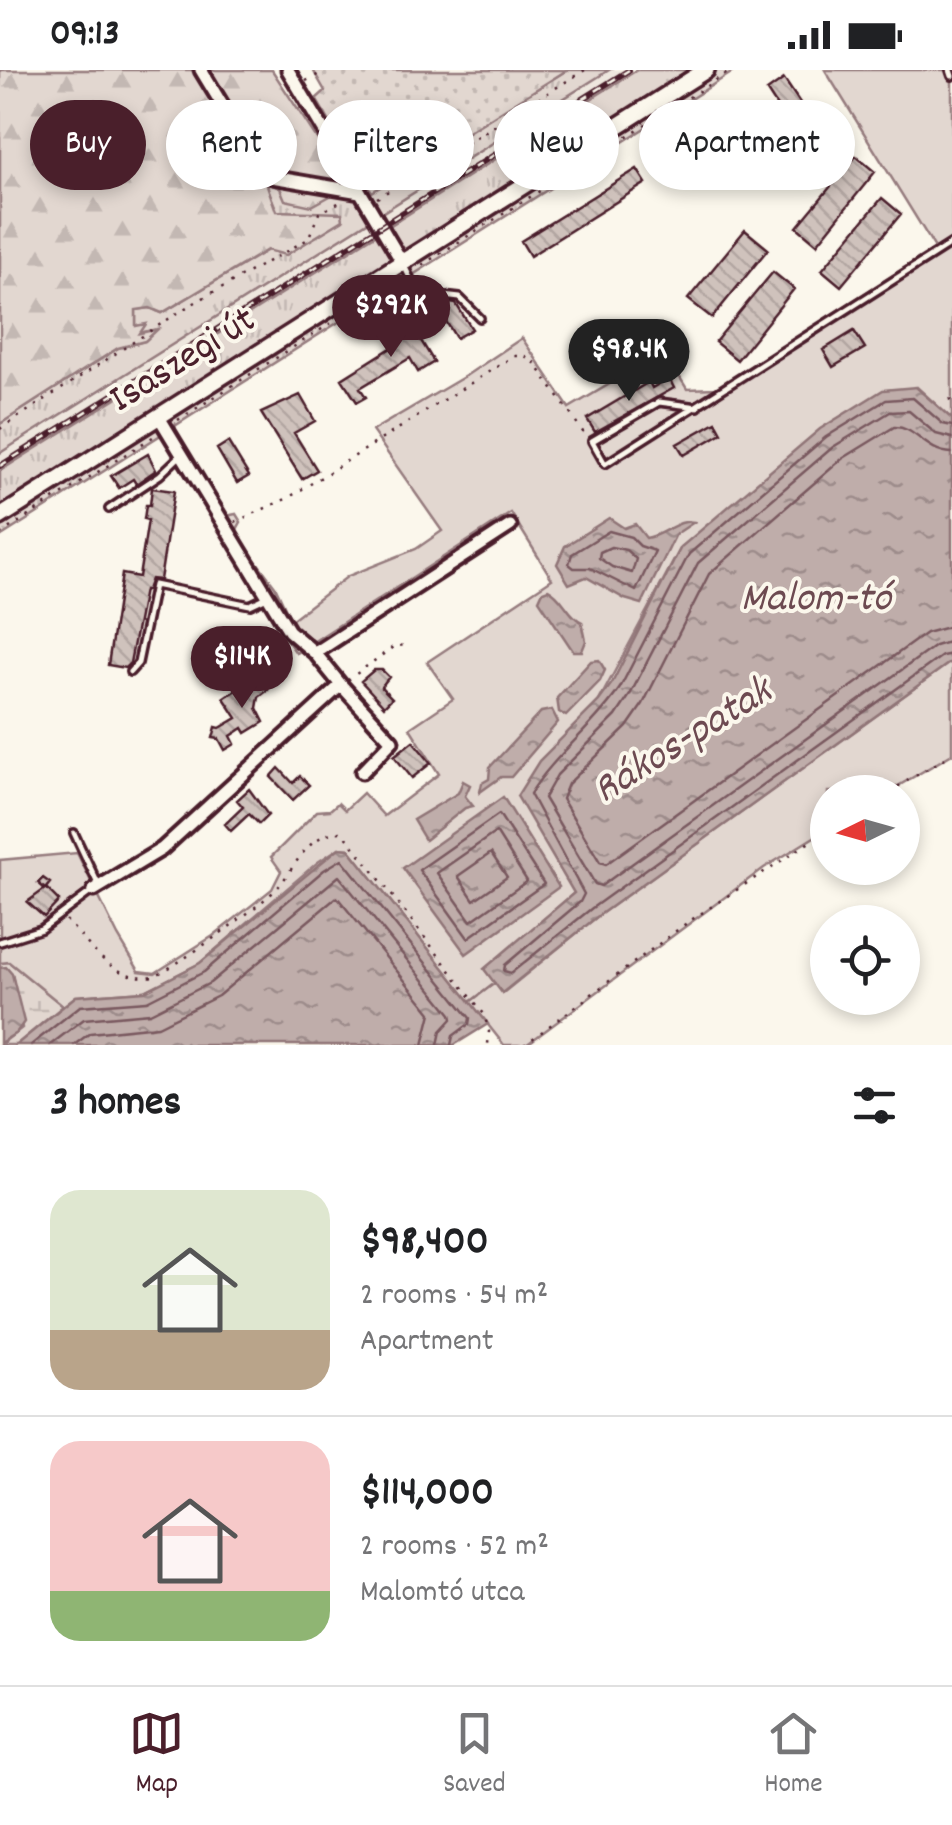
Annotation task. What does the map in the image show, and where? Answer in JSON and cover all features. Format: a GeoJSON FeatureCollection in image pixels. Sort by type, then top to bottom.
{"type":"FeatureCollection","features":[{"type":"Feature","properties":{"kind":"main road","name":"Isaszegi út"},"geometry":{"type":"LineString","coordinates":[[0,517],[162,422],[706,70]]}},
{"type":"Feature","properties":{"kind":"street"},"geometry":{"type":"LineString","coordinates":[[201,70],[258,164],[272,177],[364,198]]}},
{"type":"Feature","properties":{"kind":"street"},"geometry":{"type":"LineString","coordinates":[[288,70],[405,267]]}},
{"type":"Feature","properties":{"kind":"street"},"geometry":{"type":"LineString","coordinates":[[162,422],[290,631],[392,741],[362,772]]}},
{"type":"Feature","properties":{"kind":"street"},"geometry":{"type":"LineString","coordinates":[[314,653],[510,526]]}},
{"type":"Feature","properties":{"kind":"street"},"geometry":{"type":"LineString","coordinates":[[97,888],[162,849],[341,685]]}},
{"type":"Feature","properties":{"kind":"lane"},"geometry":{"type":"LineString","coordinates":[[698,407],[658,402],[592,441],[606,464],[698,407],[952,243]]}},
{"type":"Feature","properties":{"kind":"lane"},"geometry":{"type":"LineString","coordinates":[[405,267],[417,292]]}},
{"type":"Feature","properties":{"kind":"lane"},"geometry":{"type":"LineString","coordinates":[[387,324],[417,292],[460,298],[480,318]]}},
{"type":"Feature","properties":{"kind":"lane"},"geometry":{"type":"LineString","coordinates":[[109,508],[160,474],[181,454]]}},
{"type":"Feature","properties":{"kind":"lane"},"geometry":{"type":"LineString","coordinates":[[159,488],[160,474]]}},
{"type":"Feature","properties":{"kind":"lane"},"geometry":{"type":"LineString","coordinates":[[130,672],[138,663],[154,585],[250,605],[270,596]]}},
{"type":"Feature","properties":{"kind":"lane"},"geometry":{"type":"LineString","coordinates":[[0,942],[33,932],[97,888],[74,833]]}},
{"type":"Feature","properties":{"kind":"path"},"geometry":{"type":"LineString","coordinates":[[297,86],[327,70]]}},
{"type":"Feature","properties":{"kind":"path"},"geometry":{"type":"LineString","coordinates":[[0,429],[187,307],[308,239],[320,213],[364,198],[585,70]]}},
{"type":"Feature","properties":{"kind":"path"},"geometry":{"type":"LineString","coordinates":[[405,267],[424,264],[732,70]]}},
{"type":"Feature","properties":{"kind":"path"},"geometry":{"type":"LineString","coordinates":[[0,534],[146,444],[162,422],[375,296],[387,284]]}},
{"type":"Feature","properties":{"kind":"path"},"geometry":{"type":"LineString","coordinates":[[239,519],[288,498],[514,356],[525,356],[534,362],[596,448]]}},
{"type":"Feature","properties":{"kind":"path"},"geometry":{"type":"LineString","coordinates":[[341,685],[393,647],[410,644]]}},
{"type":"Feature","properties":{"kind":"path"},"geometry":{"type":"LineString","coordinates":[[917,775],[952,754]]}},
{"type":"Feature","properties":{"kind":"path"},"geometry":{"type":"LineString","coordinates":[[60,913],[112,967],[141,977],[156,976],[276,890],[304,851],[319,838],[340,832],[484,1014],[488,1045]]}},
{"type":"Feature","properties":{"kind":"path"},"geometry":{"type":"LineString","coordinates":[[524,1045],[688,922],[810,842]]}},
{"type":"Feature","properties":{"kind":"shaded area"},"geometry":{"type":"Polygon","coordinates":[[[609,70],[637,70],[589,100],[561,100],[609,70]]]}},
{"type":"Feature","properties":{"kind":"shaded area"},"geometry":{"type":"Polygon","coordinates":[[[494,142],[494,160],[474,173],[474,155],[494,142]]]}},
{"type":"Feature","properties":{"kind":"shaded area"},"geometry":{"type":"Polygon","coordinates":[[[418,190],[446,190],[0,471],[0,453],[418,190]]]}},
{"type":"Feature","properties":{"kind":"green space"},"geometry":{"type":"Polygon","coordinates":[[[0,70],[272,70],[292,100],[166,100],[166,190],[269,190],[276,211],[342,213],[343,220],[286,255],[267,250],[162,313],[150,308],[136,310],[136,326],[146,324],[140,333],[158,329],[145,341],[118,348],[0,424],[0,70]]]}},
{"type":"Feature","properties":{"kind":"green space"},"geometry":{"type":"Polygon","coordinates":[[[313,70],[567,70],[519,100],[494,100],[494,116],[474,128],[474,100],[317,101],[316,99],[325,91],[313,70]]]}},
{"type":"Feature","properties":{"kind":"green space"},"geometry":{"type":"Polygon","coordinates":[[[567,70],[609,70],[561,100],[519,100],[567,70]]]}},
{"type":"Feature","properties":{"kind":"green space"},"geometry":{"type":"Polygon","coordinates":[[[637,70],[736,70],[689,100],[639,100],[639,132],[619,144],[619,100],[589,100],[637,70]]]}},
{"type":"Feature","properties":{"kind":"green space"},"geometry":{"type":"Polygon","coordinates":[[[825,70],[952,70],[952,419],[917,387],[681,547],[599,701],[574,893],[485,970],[503,993],[598,916],[952,661],[952,754],[917,775],[810,775],[810,840],[764,868],[526,1045],[504,1045],[349,849],[339,848],[318,862],[200,963],[145,991],[76,996],[63,1006],[9,962],[0,963],[0,860],[77,853],[139,971],[155,973],[213,936],[272,889],[281,871],[271,857],[317,811],[330,810],[338,803],[345,810],[363,793],[384,816],[439,774],[410,728],[453,699],[427,662],[552,579],[511,513],[296,653],[163,433],[175,424],[176,433],[226,516],[236,514],[241,522],[235,533],[275,586],[291,620],[348,576],[416,549],[442,531],[372,431],[522,338],[569,408],[664,352],[687,389],[717,388],[935,248],[855,119],[855,100],[844,100],[825,70]]]}},
{"type":"Feature","properties":{"kind":"green space"},"geometry":{"type":"Polygon","coordinates":[[[317,101],[317,142],[297,112],[317,101]]]}},
{"type":"Feature","properties":{"kind":"green space"},"geometry":{"type":"Polygon","coordinates":[[[297,108],[317,139],[317,190],[341,190],[312,206],[285,200],[281,190],[297,190],[297,108]]]}},
{"type":"Feature","properties":{"kind":"green space"},"geometry":{"type":"Polygon","coordinates":[[[494,115],[494,142],[474,155],[474,128],[494,115]]]}},
{"type":"Feature","properties":{"kind":"green space"},"geometry":{"type":"Polygon","coordinates":[[[494,160],[494,190],[547,190],[0,537],[0,471],[446,190],[474,190],[474,173],[494,160]]]}},
{"type":"Feature","properties":{"kind":"green space"},"geometry":{"type":"Polygon","coordinates":[[[317,187],[317,190],[418,190],[0,453],[0,424],[118,348],[145,341],[155,330],[138,333],[144,325],[136,326],[136,310],[150,308],[162,313],[268,250],[286,255],[342,220],[277,211],[268,190],[317,187]]]}},
{"type":"Feature","properties":{"kind":"green space"},"geometry":{"type":"Polygon","coordinates":[[[9,962],[63,1006],[16,1045],[0,1045],[22,1028],[12,974],[0,968],[0,963],[9,962]]]}},
{"type":"Feature","properties":{"kind":"water","name":"Malom-tó"},"geometry":{"type":"Polygon","coordinates":[[[916,387],[952,419],[952,661],[598,916],[502,993],[484,969],[574,893],[517,796],[539,761],[612,683],[681,547],[820,429],[883,390],[916,387]]]}},
{"type":"Feature","properties":{"kind":"water"},"geometry":{"type":"Polygon","coordinates":[[[609,518],[624,528],[635,524],[646,538],[694,522],[676,534],[642,604],[586,577],[569,584],[557,564],[565,546],[609,518]]]}},
{"type":"Feature","properties":{"kind":"water"},"geometry":{"type":"Polygon","coordinates":[[[548,589],[582,622],[586,641],[582,651],[573,651],[539,600],[548,589]]]}},
{"type":"Feature","properties":{"kind":"water"},"geometry":{"type":"Polygon","coordinates":[[[599,660],[605,670],[600,681],[566,716],[559,712],[557,698],[591,661],[599,660]]]}},
{"type":"Feature","properties":{"kind":"water"},"geometry":{"type":"Polygon","coordinates":[[[552,710],[558,722],[511,777],[501,777],[480,792],[482,783],[489,779],[490,767],[541,712],[552,710]]]}},
{"type":"Feature","properties":{"kind":"water"},"geometry":{"type":"Polygon","coordinates":[[[463,781],[470,785],[465,796],[473,806],[425,840],[413,820],[458,793],[463,781]]]}},
{"type":"Feature","properties":{"kind":"water"},"geometry":{"type":"Polygon","coordinates":[[[503,797],[559,887],[466,954],[403,868],[503,797]]]}},
{"type":"Feature","properties":{"kind":"water"},"geometry":{"type":"Polygon","coordinates":[[[339,848],[349,849],[488,1024],[454,1045],[16,1045],[76,996],[145,991],[200,963],[339,848]]]}},
{"type":"Feature","properties":{"kind":"water"},"geometry":{"type":"Polygon","coordinates":[[[6,967],[12,974],[24,1022],[16,1033],[0,1043],[0,968],[6,967]]]}},
{"type":"Feature","properties":{"kind":"building"},"geometry":{"type":"Polygon","coordinates":[[[784,79],[798,100],[773,100],[767,91],[784,79]]]}},
{"type":"Feature","properties":{"kind":"building"},"geometry":{"type":"Polygon","coordinates":[[[855,157],[875,172],[817,244],[797,227],[828,190],[855,190],[855,157]]]}},
{"type":"Feature","properties":{"kind":"building"},"geometry":{"type":"Polygon","coordinates":[[[637,169],[639,172],[639,187],[530,256],[521,241],[603,190],[619,190],[619,180],[637,169]]]}},
{"type":"Feature","properties":{"kind":"building"},"geometry":{"type":"Polygon","coordinates":[[[882,198],[901,214],[841,286],[822,270],[882,198]]]}},
{"type":"Feature","properties":{"kind":"building"},"geometry":{"type":"Polygon","coordinates":[[[745,230],[768,249],[712,318],[688,299],[745,230]]]}},
{"type":"Feature","properties":{"kind":"building"},"geometry":{"type":"Polygon","coordinates":[[[773,272],[794,289],[737,360],[715,342],[773,272]]]}},
{"type":"Feature","properties":{"kind":"building"},"geometry":{"type":"Polygon","coordinates":[[[456,304],[472,329],[456,338],[439,310],[456,304]]]}},
{"type":"Feature","properties":{"kind":"building"},"geometry":{"type":"Polygon","coordinates":[[[408,319],[434,362],[418,372],[410,358],[360,388],[366,397],[357,402],[342,379],[402,341],[394,327],[408,319]]]}},
{"type":"Feature","properties":{"kind":"building"},"geometry":{"type":"Polygon","coordinates":[[[854,331],[865,348],[833,367],[823,350],[854,331]]]}},
{"type":"Feature","properties":{"kind":"building"},"geometry":{"type":"Polygon","coordinates":[[[669,378],[674,388],[595,432],[587,419],[649,382],[652,388],[669,378]]]}},
{"type":"Feature","properties":{"kind":"building"},"geometry":{"type":"Polygon","coordinates":[[[300,395],[315,421],[294,433],[317,470],[302,479],[261,413],[300,395]]]}},
{"type":"Feature","properties":{"kind":"building"},"geometry":{"type":"Polygon","coordinates":[[[716,422],[722,433],[684,455],[677,444],[716,422]]]}},
{"type":"Feature","properties":{"kind":"building"},"geometry":{"type":"Polygon","coordinates":[[[228,442],[249,476],[237,483],[217,449],[228,442]]]}},
{"type":"Feature","properties":{"kind":"building"},"geometry":{"type":"Polygon","coordinates":[[[148,454],[156,470],[136,484],[133,479],[119,488],[111,476],[148,454]]]}},
{"type":"Feature","properties":{"kind":"building"},"geometry":{"type":"Polygon","coordinates":[[[152,488],[174,491],[160,580],[151,579],[144,590],[130,663],[125,668],[108,665],[122,574],[139,577],[148,520],[144,519],[146,505],[150,505],[152,488]]]}},
{"type":"Feature","properties":{"kind":"building"},"geometry":{"type":"Polygon","coordinates":[[[374,670],[382,670],[389,677],[381,687],[392,698],[384,706],[361,681],[374,670]]]}},
{"type":"Feature","properties":{"kind":"building"},"geometry":{"type":"Polygon","coordinates":[[[258,675],[268,690],[259,697],[257,708],[264,722],[246,733],[243,728],[231,736],[235,744],[225,750],[219,739],[213,738],[216,727],[237,718],[224,698],[258,675]]]}},
{"type":"Feature","properties":{"kind":"building"},"geometry":{"type":"Polygon","coordinates":[[[413,741],[431,763],[412,778],[394,756],[413,741]]]}},
{"type":"Feature","properties":{"kind":"building"},"geometry":{"type":"Polygon","coordinates":[[[279,768],[293,783],[300,776],[309,785],[293,800],[271,777],[279,768]]]}},
{"type":"Feature","properties":{"kind":"building"},"geometry":{"type":"Polygon","coordinates":[[[249,789],[268,815],[259,824],[249,814],[231,831],[225,824],[243,807],[237,800],[249,789]]]}},
{"type":"Feature","properties":{"kind":"building"},"geometry":{"type":"Polygon","coordinates":[[[43,878],[50,883],[46,888],[59,901],[44,917],[27,902],[45,889],[38,883],[43,878]]]}},
{"type":"Feature","properties":{"kind":"waterway"},"geometry":{"type":"LineString","coordinates":[[470,1002],[495,983]]}},
{"type":"Feature","properties":{"kind":"railway"},"geometry":{"type":"LineString","coordinates":[[0,466],[629,70]]}},
{"type":"Feature","properties":{"kind":"water label","name":"Rákos-patak"},"geometry":{"type":"Point","coordinates":[684,743]}}]}
